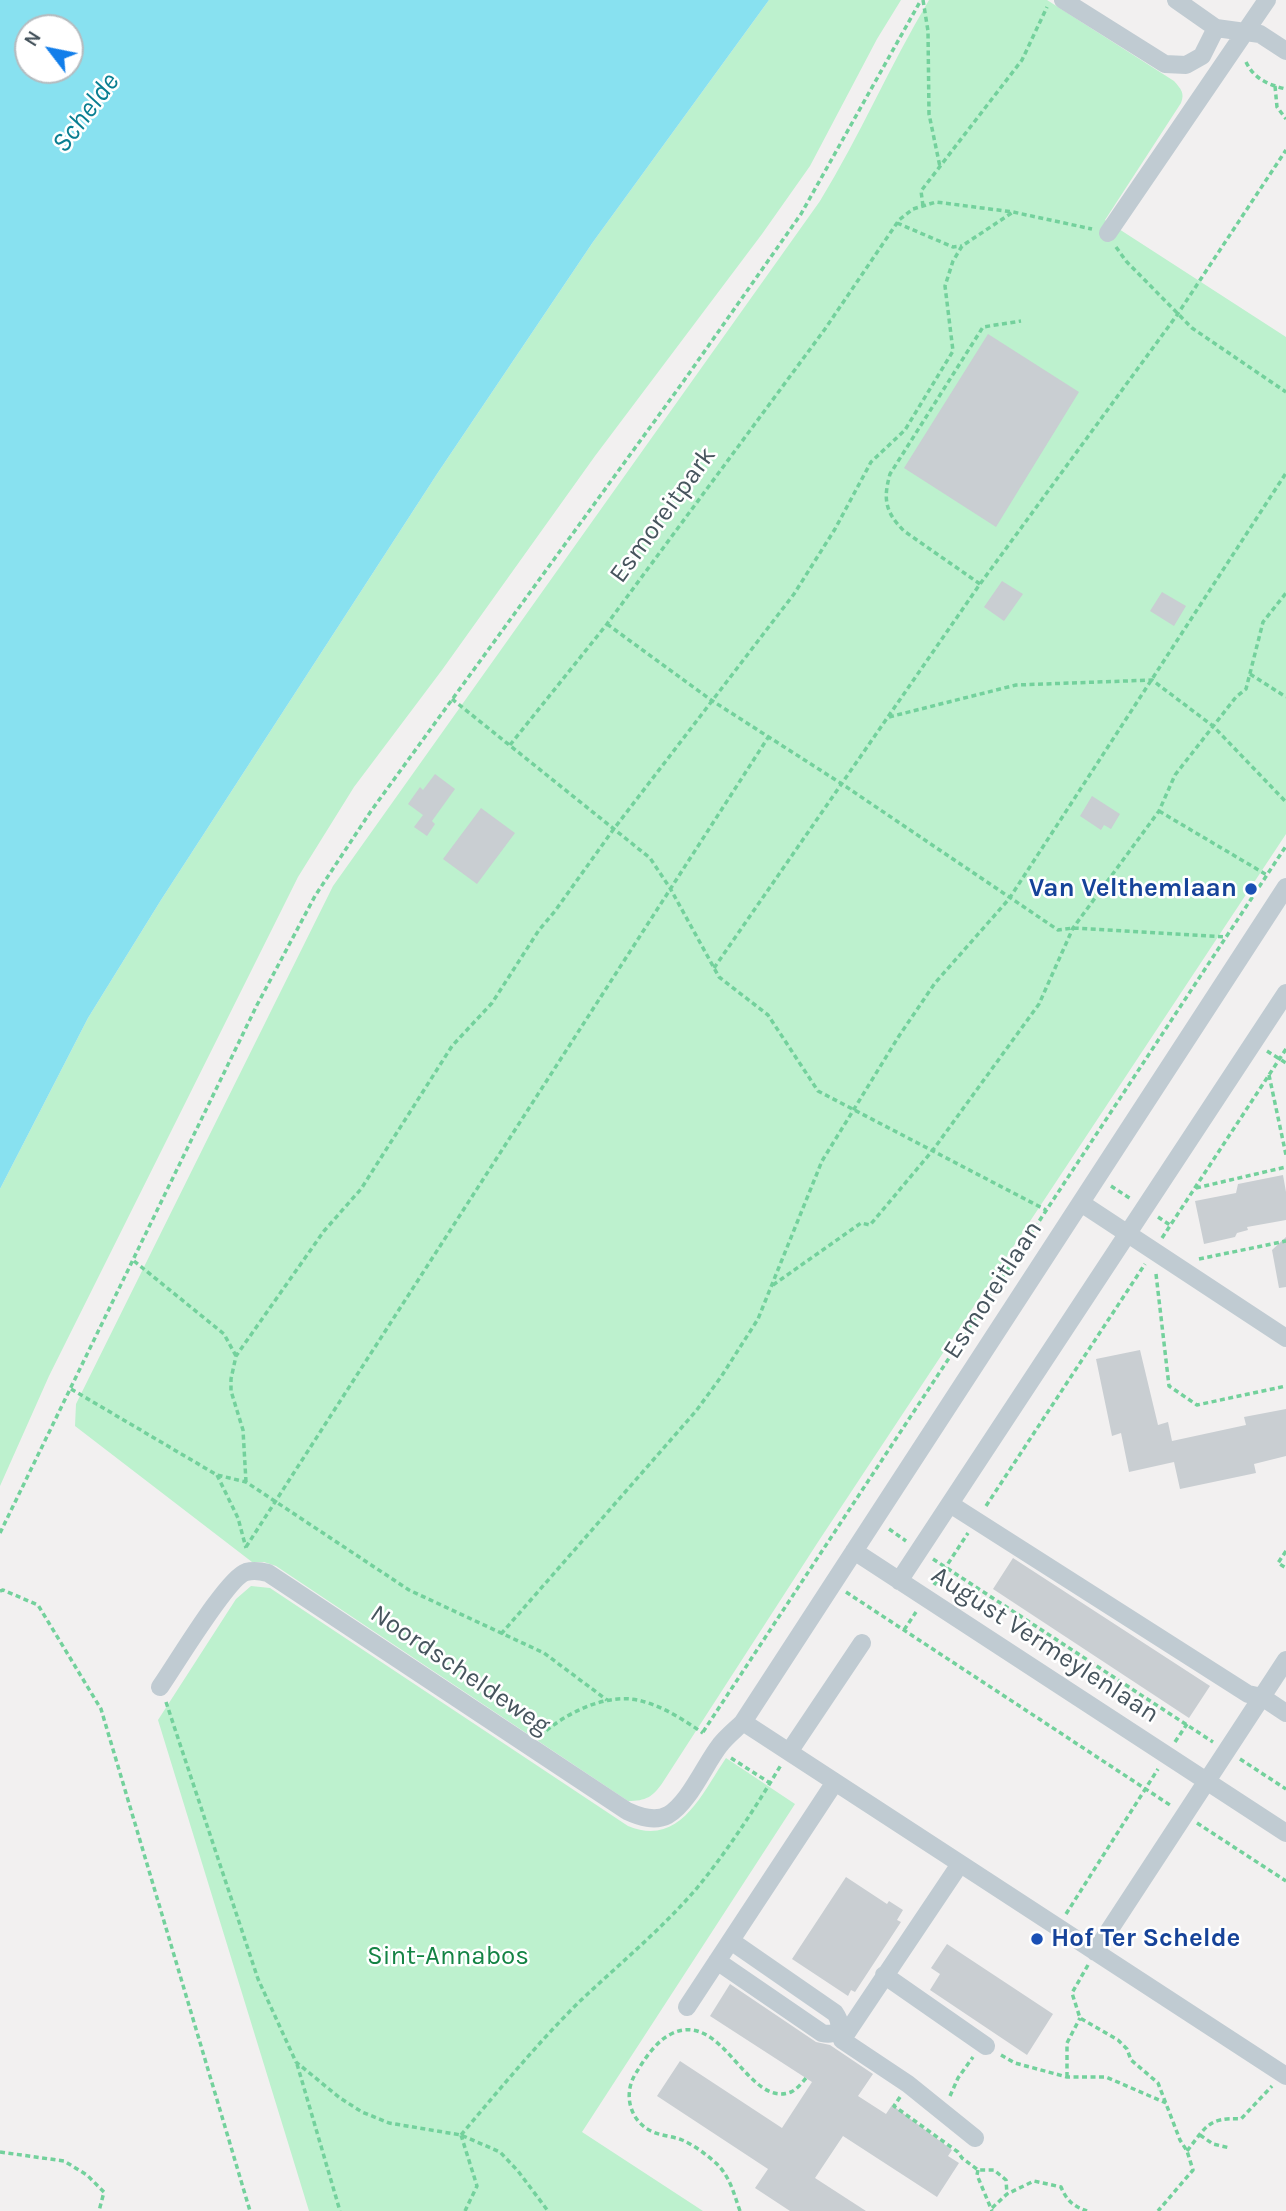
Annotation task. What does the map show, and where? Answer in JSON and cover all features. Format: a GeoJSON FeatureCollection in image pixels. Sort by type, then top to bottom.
{"type":"FeatureCollection","features":[{"type":"Feature","properties":{"kind":"street"},"geometry":{"type":"LineString","coordinates":[[1176,0],[1216,28],[1242,35],[1260,34],[1286,51]]}},
{"type":"Feature","properties":{"kind":"street"},"geometry":{"type":"LineString","coordinates":[[1108,233],[1267,0]]}},
{"type":"Feature","properties":{"kind":"street"},"geometry":{"type":"LineString","coordinates":[[1056,1],[1165,64],[1186,65],[1202,56],[1216,28]]}},
{"type":"Feature","properties":{"kind":"street","name":"Esmoreitlaan"},"geometry":{"type":"LineString","coordinates":[[743,1722],[1286,887]]}},
{"type":"Feature","properties":{"kind":"street"},"geometry":{"type":"LineString","coordinates":[[899,1581],[1286,993]]}},
{"type":"Feature","properties":{"kind":"street"},"geometry":{"type":"LineString","coordinates":[[1081,1203],[1286,1338]]}},
{"type":"Feature","properties":{"kind":"street"},"geometry":{"type":"LineString","coordinates":[[950,1504],[1248,1694],[1262,1697],[1286,1713]]}},
{"type":"Feature","properties":{"kind":"street","name":"August Vermeylenlaan"},"geometry":{"type":"LineString","coordinates":[[854,1551],[1286,1833]]}},
{"type":"Feature","properties":{"kind":"street","name":"Noordscheldeweg"},"geometry":{"type":"LineString","coordinates":[[160,1687],[229,1586],[247,1571],[262,1571],[639,1817],[656,1819],[678,1807],[721,1744],[743,1722]]}},
{"type":"Feature","properties":{"kind":"street"},"geometry":{"type":"LineString","coordinates":[[789,1752],[862,1643]]}},
{"type":"Feature","properties":{"kind":"street"},"geometry":{"type":"LineString","coordinates":[[1095,1952],[1286,1660]]}},
{"type":"Feature","properties":{"kind":"street"},"geometry":{"type":"LineString","coordinates":[[743,1722],[1285,2075]]}},
{"type":"Feature","properties":{"kind":"street"},"geometry":{"type":"LineString","coordinates":[[687,2007],[835,1782]]}},
{"type":"Feature","properties":{"kind":"street"},"geometry":{"type":"LineString","coordinates":[[960,1864],[842,2039],[908,2084],[975,2138]]}},
{"type":"Feature","properties":{"kind":"street"},"geometry":{"type":"LineString","coordinates":[[718,1961],[822,2033],[831,2035],[840,2027],[839,2019],[828,2007],[730,1941]]}},
{"type":"Feature","properties":{"kind":"street"},"geometry":{"type":"LineString","coordinates":[[884,1976],[986,2046]]}},
{"type":"Feature","properties":{"kind":"path"},"geometry":{"type":"LineString","coordinates":[[922,0],[928,31],[929,114],[940,167]]}},
{"type":"Feature","properties":{"kind":"path"},"geometry":{"type":"LineString","coordinates":[[0,1533],[257,1005],[315,896],[371,811],[683,383],[811,201],[922,0]]}},
{"type":"Feature","properties":{"kind":"path"},"geometry":{"type":"LineString","coordinates":[[1056,1],[1022,60],[921,191],[923,206],[936,202],[1013,212],[1108,233],[1126,261],[1177,315],[1205,338],[1286,392]]}},
{"type":"Feature","properties":{"kind":"path"},"geometry":{"type":"LineString","coordinates":[[1242,35],[1241,53],[1249,69],[1266,84],[1286,89]]}},
{"type":"Feature","properties":{"kind":"path"},"geometry":{"type":"LineString","coordinates":[[1275,86],[1277,107],[1286,119]]}},
{"type":"Feature","properties":{"kind":"path"},"geometry":{"type":"LineString","coordinates":[[714,968],[980,584],[1177,315],[1286,150]]}},
{"type":"Feature","properties":{"kind":"path","name":"Esmoreitpark"},"geometry":{"type":"LineString","coordinates":[[510,745],[607,624],[825,329],[897,223],[913,209],[923,206]]}},
{"type":"Feature","properties":{"kind":"path"},"geometry":{"type":"LineString","coordinates":[[246,1482],[243,1430],[231,1391],[236,1356],[324,1231],[361,1189],[452,1046],[492,1003],[539,930],[794,594],[872,462],[905,430],[953,351],[945,286],[953,261],[962,246],[1013,212]]}},
{"type":"Feature","properties":{"kind":"path"},"geometry":{"type":"LineString","coordinates":[[897,223],[953,247],[962,246]]}},
{"type":"Feature","properties":{"kind":"path"},"geometry":{"type":"LineString","coordinates":[[980,584],[904,531],[893,520],[885,492],[890,474],[984,327],[1021,321]]}},
{"type":"Feature","properties":{"kind":"path"},"geometry":{"type":"LineString","coordinates":[[501,1634],[696,1411],[721,1377],[758,1319],[822,1161],[899,1036],[935,983],[1009,899],[1286,473]]}},
{"type":"Feature","properties":{"kind":"path"},"geometry":{"type":"LineString","coordinates":[[772,1286],[861,1223],[870,1225],[933,1150],[1039,1004],[1073,928],[1159,811],[1175,775],[1236,697],[1246,689],[1263,622],[1286,593]]}},
{"type":"Feature","properties":{"kind":"path"},"geometry":{"type":"LineString","coordinates":[[607,624],[711,700],[842,784],[1058,930],[1073,928],[1226,937]]}},
{"type":"Feature","properties":{"kind":"path"},"geometry":{"type":"LineString","coordinates":[[1250,674],[1286,697]]}},
{"type":"Feature","properties":{"kind":"path"},"geometry":{"type":"LineString","coordinates":[[888,717],[1016,685],[1152,680],[1213,726],[1286,802]]}},
{"type":"Feature","properties":{"kind":"path"},"geometry":{"type":"LineString","coordinates":[[452,699],[650,858],[670,888],[719,977],[768,1015],[818,1091],[1046,1210]]}},
{"type":"Feature","properties":{"kind":"path"},"geometry":{"type":"LineString","coordinates":[[217,1475],[238,1518],[246,1547],[769,736]]}},
{"type":"Feature","properties":{"kind":"path"},"geometry":{"type":"LineString","coordinates":[[1159,811],[1267,874]]}},
{"type":"Feature","properties":{"kind":"path"},"geometry":{"type":"LineString","coordinates":[[703,1732],[1286,846]]}},
{"type":"Feature","properties":{"kind":"path"},"geometry":{"type":"LineString","coordinates":[[1254,1042],[1286,1063]]}},
{"type":"Feature","properties":{"kind":"path"},"geometry":{"type":"LineString","coordinates":[[904,1630],[1286,1049]]}},
{"type":"Feature","properties":{"kind":"path"},"geometry":{"type":"LineString","coordinates":[[1269,1075],[1286,1155]]}},
{"type":"Feature","properties":{"kind":"path"},"geometry":{"type":"LineString","coordinates":[[1077,1164],[1170,1225]]}},
{"type":"Feature","properties":{"kind":"path"},"geometry":{"type":"LineString","coordinates":[[1194,1189],[1286,1167]]}},
{"type":"Feature","properties":{"kind":"path"},"geometry":{"type":"LineString","coordinates":[[1206,1268],[1195,1260],[1286,1241]]}},
{"type":"Feature","properties":{"kind":"path"},"geometry":{"type":"LineString","coordinates":[[1153,1251],[1169,1386],[1197,1405],[1286,1386]]}},
{"type":"Feature","properties":{"kind":"path"},"geometry":{"type":"LineString","coordinates":[[134,1261],[224,1334],[236,1356]]}},
{"type":"Feature","properties":{"kind":"path"},"geometry":{"type":"LineString","coordinates":[[71,1389],[217,1475],[246,1482],[275,1499],[410,1590],[544,1653],[607,1700]]}},
{"type":"Feature","properties":{"kind":"path"},"geometry":{"type":"LineString","coordinates":[[875,1519],[1286,1789]]}},
{"type":"Feature","properties":{"kind":"path"},"geometry":{"type":"LineString","coordinates":[[1286,1551],[1278,1563],[1286,1569]]}},
{"type":"Feature","properties":{"kind":"path"},"geometry":{"type":"LineString","coordinates":[[833,1584],[1286,1881]]}},
{"type":"Feature","properties":{"kind":"path"},"geometry":{"type":"LineString","coordinates":[[0,1591],[38,1605],[101,1709],[250,2211]]}},
{"type":"Feature","properties":{"kind":"path"},"geometry":{"type":"LineString","coordinates":[[160,1687],[258,1979],[296,2062],[340,2211]]}},
{"type":"Feature","properties":{"kind":"path"},"geometry":{"type":"LineString","coordinates":[[528,1747],[552,1725],[581,1709],[607,1700],[643,1701],[679,1717],[703,1732],[721,1744],[725,1754],[770,1783]]}},
{"type":"Feature","properties":{"kind":"path"},"geometry":{"type":"LineString","coordinates":[[1058,1927],[1187,1724]]}},
{"type":"Feature","properties":{"kind":"path"},"geometry":{"type":"LineString","coordinates":[[461,2135],[529,2054],[655,1932],[697,1887],[743,1829],[789,1752]]}},
{"type":"Feature","properties":{"kind":"path"},"geometry":{"type":"LineString","coordinates":[[1095,1952],[1072,1993],[1080,2018],[1118,2040],[1127,2049],[1131,2060],[1158,2082],[1193,2170],[1158,2211]]}},
{"type":"Feature","properties":{"kind":"path"},"geometry":{"type":"LineString","coordinates":[[1067,2077],[1067,2043],[1080,2018]]}},
{"type":"Feature","properties":{"kind":"path"},"geometry":{"type":"LineString","coordinates":[[740,2211],[727,2176],[716,2163],[682,2140],[650,2131],[635,2119],[628,2099],[631,2081],[655,2047],[671,2033],[687,2030],[698,2032],[719,2043],[761,2088],[779,2095],[793,2092],[806,2078]]}},
{"type":"Feature","properties":{"kind":"path"},"geometry":{"type":"LineString","coordinates":[[946,2114],[951,2092],[958,2078],[976,2053],[986,2046],[1015,2063],[1067,2077],[1106,2077],[1167,2103]]}},
{"type":"Feature","properties":{"kind":"path"},"geometry":{"type":"LineString","coordinates":[[296,2062],[340,2098],[362,2112],[389,2123],[461,2135],[500,2152],[548,2211]]}},
{"type":"Feature","properties":{"kind":"path"},"geometry":{"type":"LineString","coordinates":[[1187,2151],[1205,2128],[1222,2118],[1241,2119],[1285,2075]]}},
{"type":"Feature","properties":{"kind":"path"},"geometry":{"type":"LineString","coordinates":[[908,2084],[894,2106],[958,2152],[978,2170],[994,2170],[1006,2180],[1007,2194]]}},
{"type":"Feature","properties":{"kind":"path"},"geometry":{"type":"LineString","coordinates":[[461,2135],[477,2186],[465,2211]]}},
{"type":"Feature","properties":{"kind":"path"},"geometry":{"type":"LineString","coordinates":[[1200,2135],[1213,2144],[1230,2148]]}},
{"type":"Feature","properties":{"kind":"path"},"geometry":{"type":"LineString","coordinates":[[0,2152],[64,2161],[86,2175],[104,2192],[99,2211]]}},
{"type":"Feature","properties":{"kind":"path"},"geometry":{"type":"LineString","coordinates":[[978,2170],[977,2175],[992,2210],[1007,2194],[1034,2180],[1060,2188],[1074,2207],[1087,2211]]}},
{"type":"Feature","properties":{"kind":"green space"},"geometry":{"type":"Polygon","coordinates":[[[769,0],[901,0],[877,39],[810,166],[354,787],[298,877],[49,1376],[0,1486],[0,1189],[88,1018],[161,900],[437,474],[593,242],[769,0]]]}},
{"type":"Feature","properties":{"kind":"green space"},"geometry":{"type":"Polygon","coordinates":[[[929,0],[1047,0],[1174,81],[1182,91],[1181,103],[1105,220],[1286,337],[1286,834],[818,1542],[663,1782],[649,1797],[628,1801],[276,1566],[252,1562],[75,1426],[76,1404],[333,886],[820,201],[929,0]]]}},
{"type":"Feature","properties":{"kind":"green space","name":"Sint-Annabos"},"geometry":{"type":"Polygon","coordinates":[[[251,1586],[270,1588],[628,1826],[646,1831],[662,1830],[676,1823],[698,1801],[726,1758],[795,1804],[582,2132],[703,2211],[309,2211],[158,1720],[236,1599],[251,1586]]]}},
{"type":"Feature","properties":{"kind":"water","name":"Schelde"},"geometry":{"type":"Polygon","coordinates":[[[0,0],[769,0],[593,242],[437,474],[161,900],[88,1018],[0,1189],[0,0]]]}},
{"type":"Feature","properties":{"kind":"building"},"geometry":{"type":"Polygon","coordinates":[[[988,334],[1079,392],[996,527],[904,468],[988,334]]]}},
{"type":"Feature","properties":{"kind":"building"},"geometry":{"type":"Polygon","coordinates":[[[1002,581],[1023,594],[1004,621],[984,607],[1002,581]]]}},
{"type":"Feature","properties":{"kind":"building"},"geometry":{"type":"Polygon","coordinates":[[[1162,592],[1186,606],[1174,626],[1150,611],[1162,592]]]}},
{"type":"Feature","properties":{"kind":"building"},"geometry":{"type":"Polygon","coordinates":[[[435,774],[455,789],[432,821],[435,824],[427,836],[414,827],[423,815],[408,804],[420,787],[423,790],[435,774]]]}},
{"type":"Feature","properties":{"kind":"building"},"geometry":{"type":"Polygon","coordinates":[[[1092,796],[1120,814],[1111,829],[1104,825],[1101,830],[1080,816],[1092,796]]]}},
{"type":"Feature","properties":{"kind":"building"},"geometry":{"type":"Polygon","coordinates":[[[481,808],[515,833],[477,884],[443,859],[481,808]]]}},
{"type":"Feature","properties":{"kind":"building"},"geometry":{"type":"Polygon","coordinates":[[[1283,1175],[1286,1220],[1247,1227],[1248,1230],[1237,1233],[1235,1237],[1204,1244],[1195,1201],[1236,1193],[1238,1184],[1283,1175]]]}},
{"type":"Feature","properties":{"kind":"building"},"geometry":{"type":"Polygon","coordinates":[[[1286,1237],[1286,1287],[1279,1288],[1272,1250],[1286,1237]]]}},
{"type":"Feature","properties":{"kind":"building"},"geometry":{"type":"Polygon","coordinates":[[[1140,1350],[1158,1425],[1168,1422],[1172,1441],[1246,1425],[1244,1417],[1286,1409],[1286,1456],[1254,1464],[1256,1473],[1180,1489],[1174,1462],[1129,1472],[1121,1433],[1112,1436],[1096,1359],[1140,1350]]]}},
{"type":"Feature","properties":{"kind":"building"},"geometry":{"type":"Polygon","coordinates":[[[1013,1558],[1210,1686],[1189,1718],[993,1589],[1013,1558]]]}},
{"type":"Feature","properties":{"kind":"building"},"geometry":{"type":"Polygon","coordinates":[[[846,1877],[887,1904],[889,1901],[903,1910],[897,1920],[901,1922],[855,1992],[851,1990],[848,1996],[792,1959],[846,1877]]]}},
{"type":"Feature","properties":{"kind":"building"},"geometry":{"type":"Polygon","coordinates":[[[947,1944],[1053,2014],[1027,2055],[930,1990],[940,1974],[931,1968],[947,1944]]]}},
{"type":"Feature","properties":{"kind":"building"},"geometry":{"type":"Polygon","coordinates":[[[730,1984],[816,2042],[830,2045],[873,2074],[858,2096],[886,2114],[892,2105],[952,2150],[948,2156],[959,2163],[937,2197],[843,2136],[815,2178],[866,2211],[790,2211],[755,2188],[768,2169],[657,2096],[680,2061],[782,2128],[812,2082],[710,2016],[730,1984]]]}},
{"type":"Feature","properties":{"kind":"place","name":"Van Velthemlaan"},"geometry":{"type":"Point","coordinates":[1251,889]}},
{"type":"Feature","properties":{"kind":"place","name":"Hof Ter Schelde"},"geometry":{"type":"Point","coordinates":[1037,1939]}}]}
